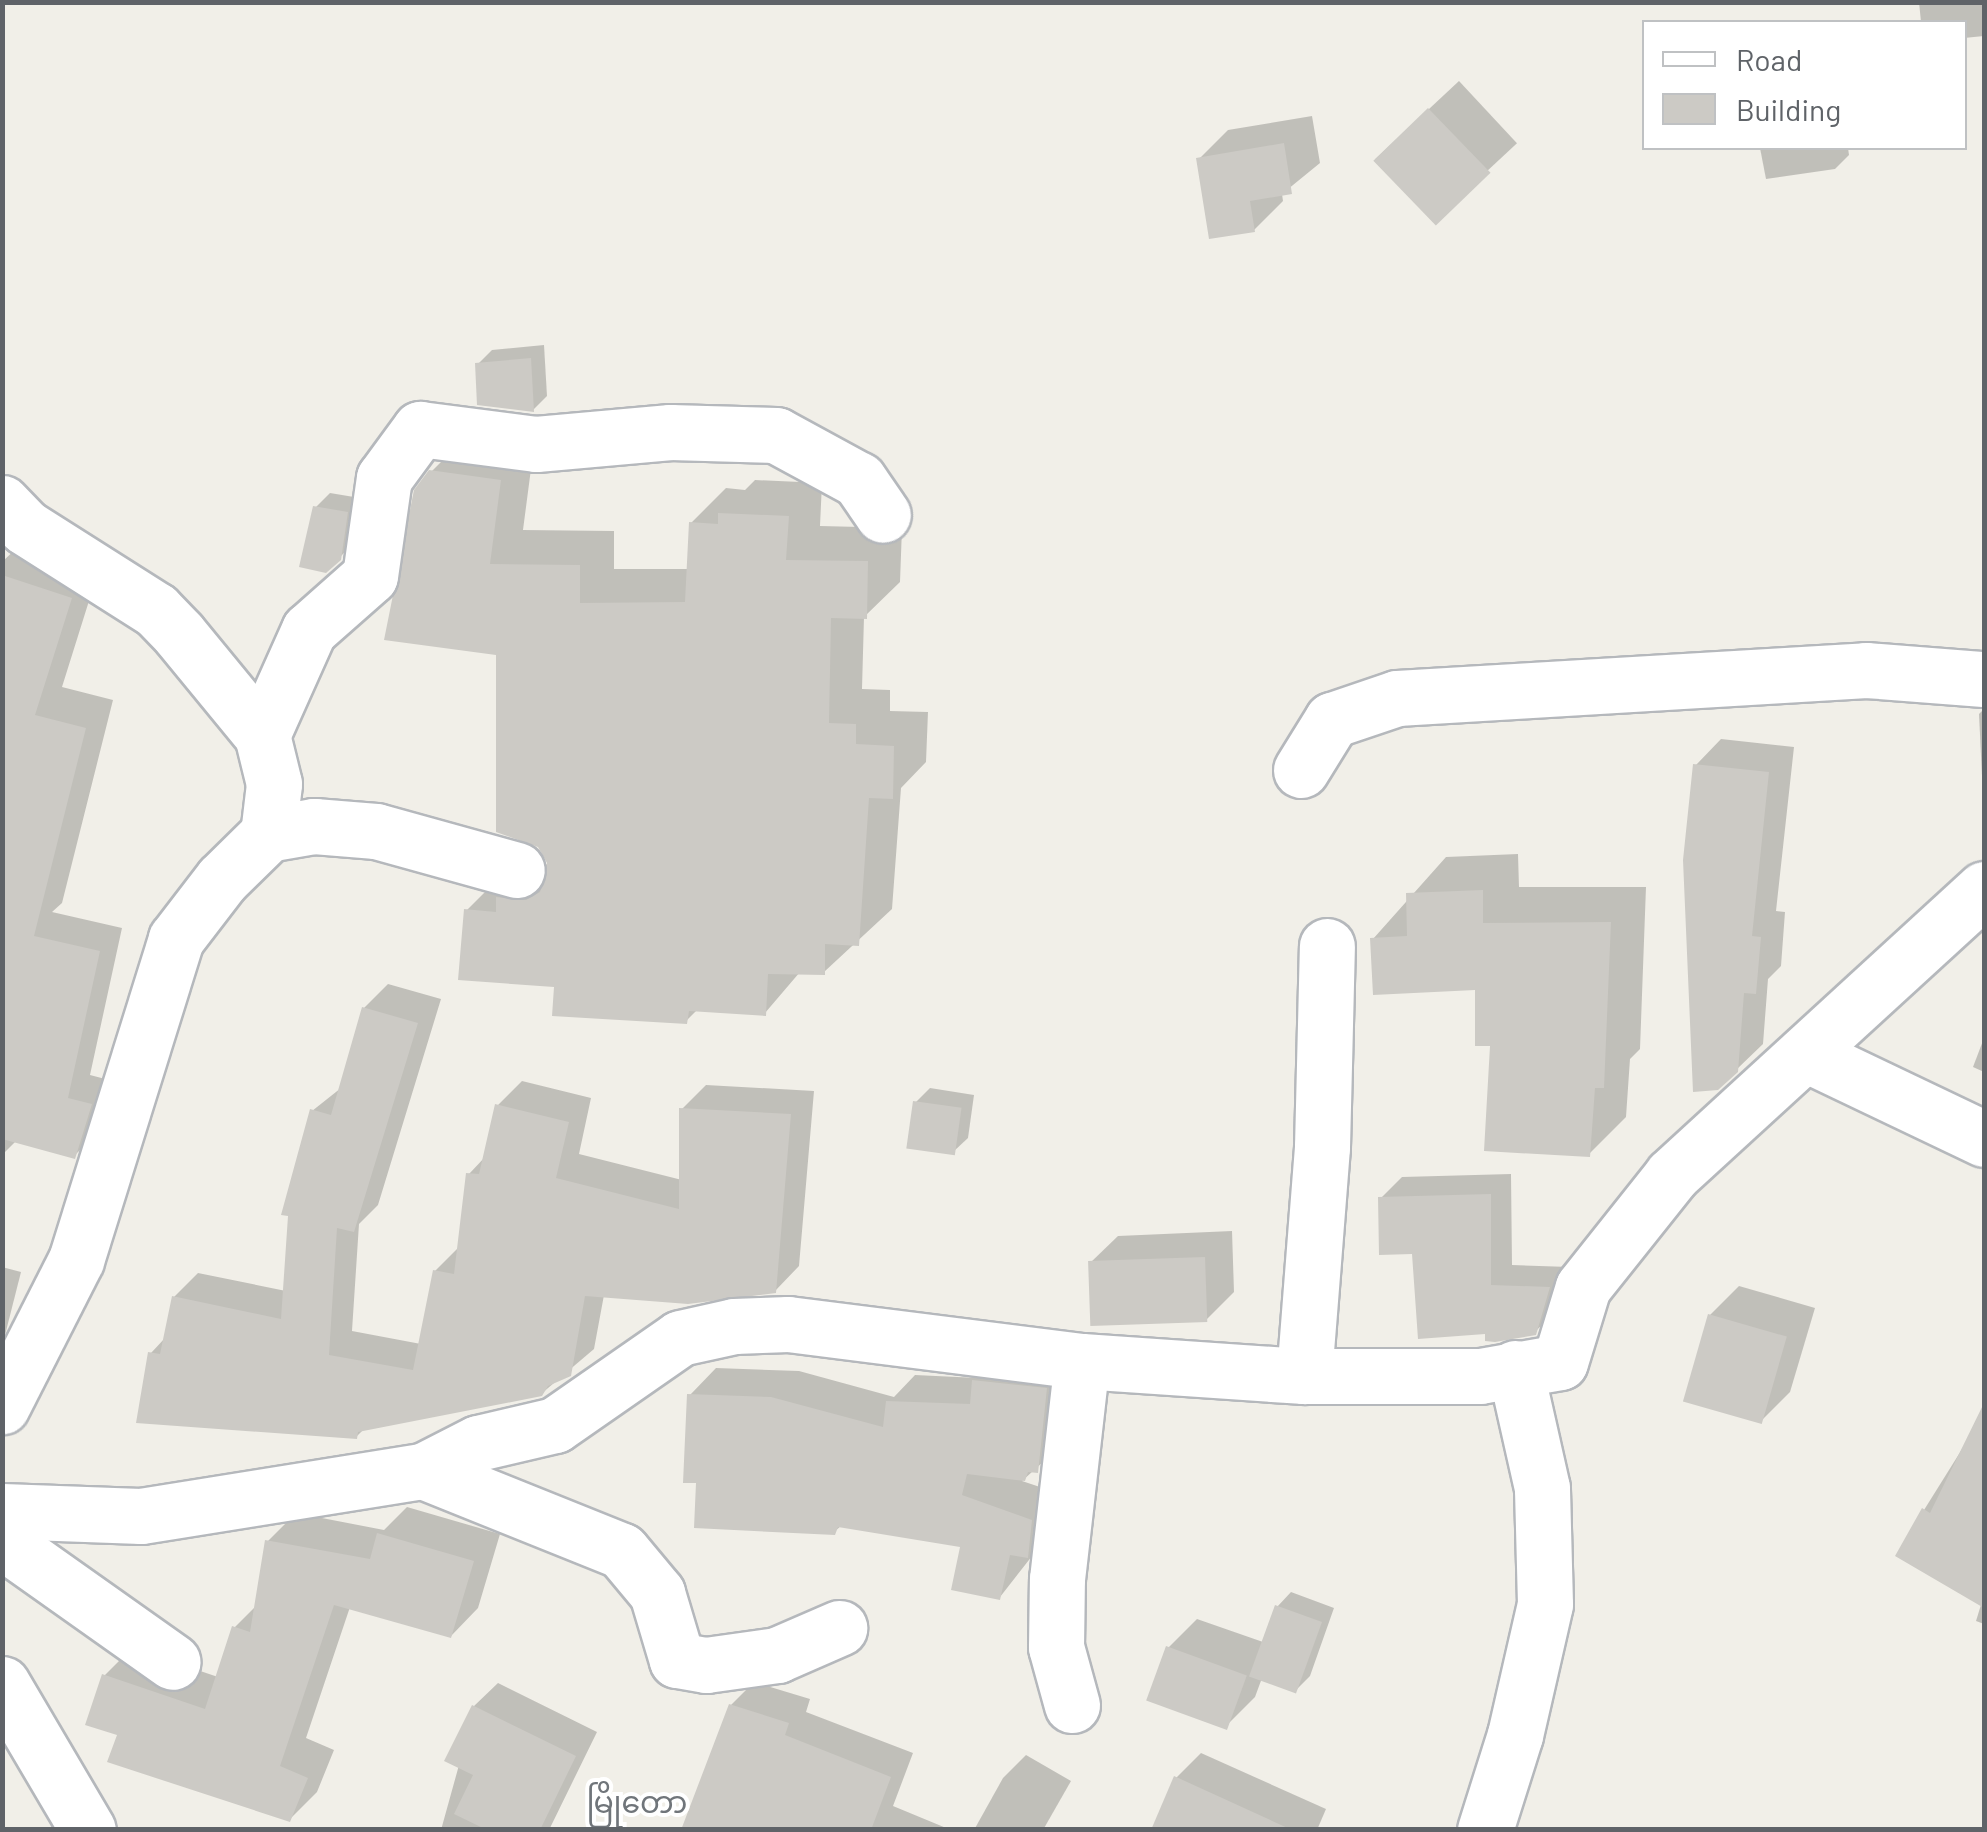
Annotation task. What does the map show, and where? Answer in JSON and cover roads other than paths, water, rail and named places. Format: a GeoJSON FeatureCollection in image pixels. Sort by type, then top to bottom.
{"type":"FeatureCollection","features":[{"type":"Feature","properties":{"kind":"street"},"geometry":{"type":"LineString","coordinates":[[262,736],[309,630],[370,576],[384,478],[420,429],[536,444],[670,432],[776,435],[859,480],[883,515]]}},
{"type":"Feature","properties":{"kind":"street"},"geometry":{"type":"LineString","coordinates":[[2,503],[25,528],[156,610],[262,736],[274,784],[268,834]]}},
{"type":"Feature","properties":{"kind":"street"},"geometry":{"type":"LineString","coordinates":[[1301,770],[1332,720],[1397,698],[1866,670],[1984,679]]}},
{"type":"Feature","properties":{"kind":"street"},"geometry":{"type":"LineString","coordinates":[[2,1406],[76,1260],[176,939],[222,879],[268,834],[314,826],[376,831],[517,870]]}},
{"type":"Feature","properties":{"kind":"street"},"geometry":{"type":"LineString","coordinates":[[2,1511],[141,1516],[423,1470],[478,1444],[554,1425],[680,1338],[734,1326],[788,1324],[1082,1361],[1304,1376],[1480,1376],[1560,1362],[1583,1286],[1622,1231],[1672,1175],[1984,890]]}},
{"type":"Feature","properties":{"kind":"street"},"geometry":{"type":"LineString","coordinates":[[1304,1376],[1322,1148],[1327,946]]}},
{"type":"Feature","properties":{"kind":"street"},"geometry":{"type":"LineString","coordinates":[[1806,1054],[1984,1139]]}},
{"type":"Feature","properties":{"kind":"street"},"geometry":{"type":"LineString","coordinates":[[1072,1705],[1056,1647],[1057,1579],[1082,1361]]}},
{"type":"Feature","properties":{"kind":"street"},"geometry":{"type":"LineString","coordinates":[[1485,1830],[1516,1735],[1545,1604],[1542,1488],[1516,1368]]}},
{"type":"Feature","properties":{"kind":"street"},"geometry":{"type":"LineString","coordinates":[[423,1470],[622,1551],[657,1593],[677,1660],[706,1664],[777,1655],[839,1628]]}},
{"type":"Feature","properties":{"kind":"street"},"geometry":{"type":"LineString","coordinates":[[2,1541],[173,1662]]}},
{"type":"Feature","properties":{"kind":"street"},"geometry":{"type":"LineString","coordinates":[[2,1684],[88,1830]]}},
{"type":"Feature","properties":{"kind":"district","name":"မြိုတော"},"geometry":{"type":"Point","coordinates":[637,1801]}}]}
